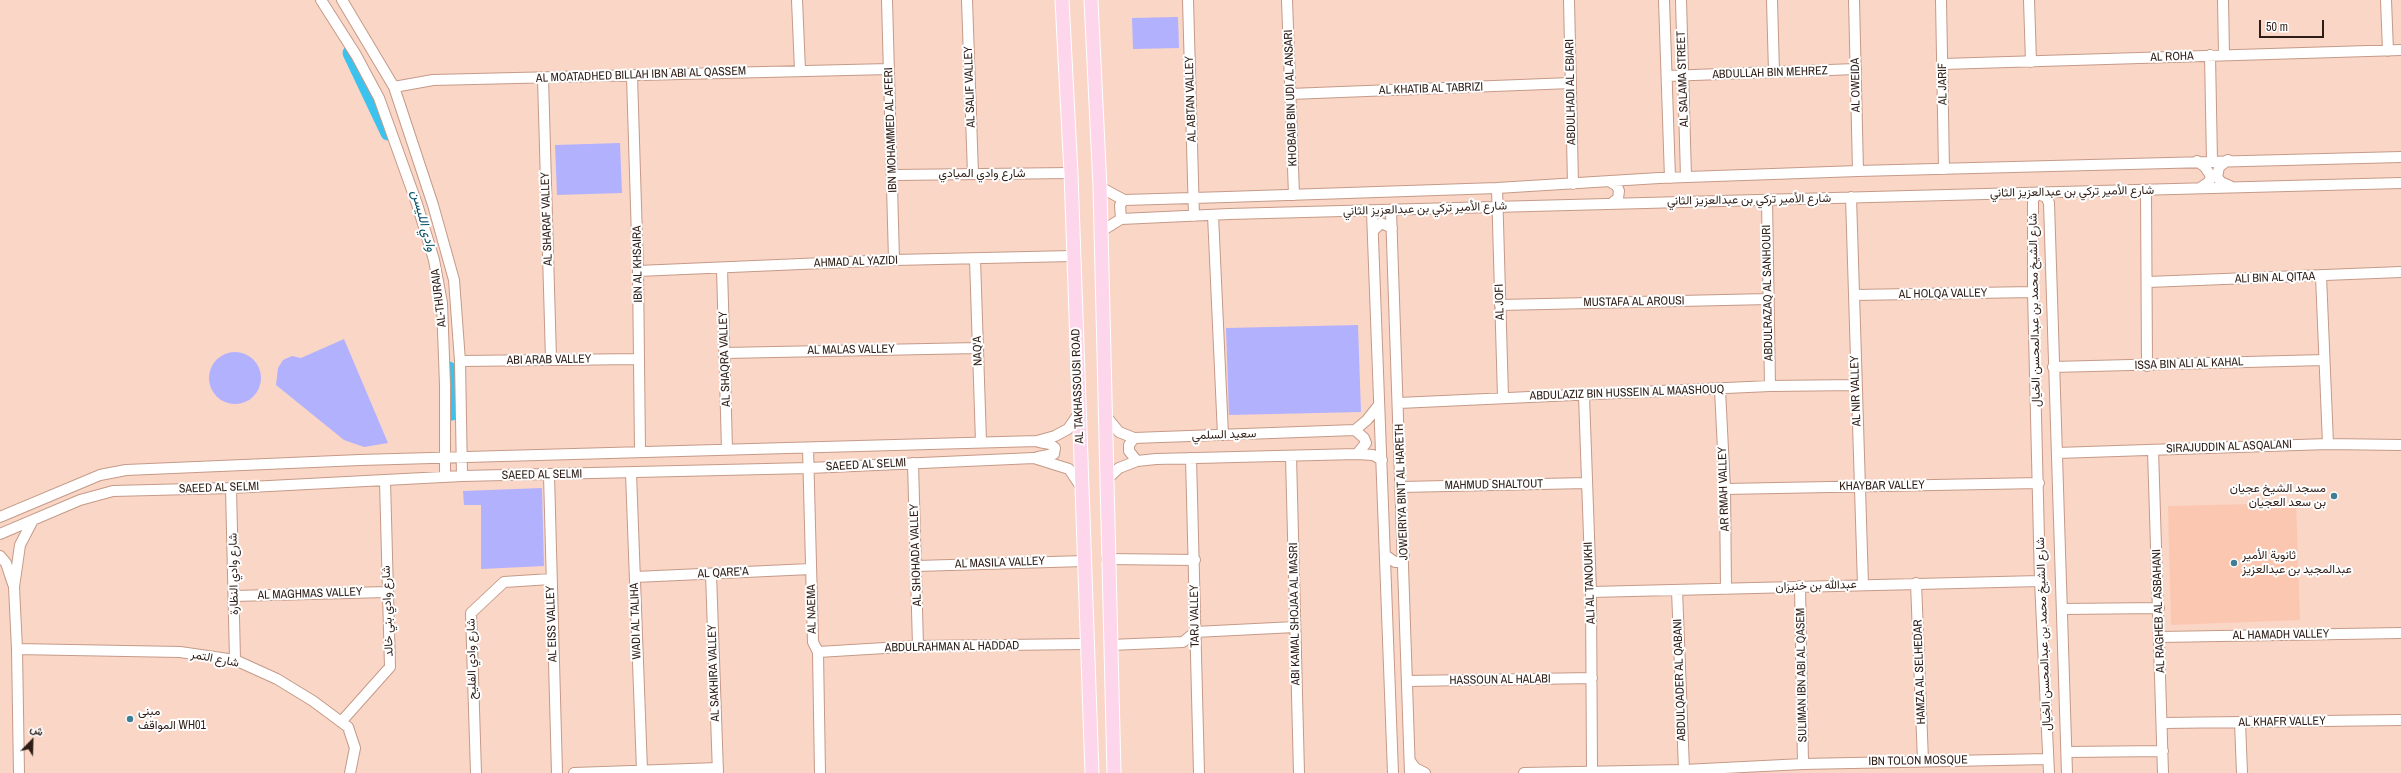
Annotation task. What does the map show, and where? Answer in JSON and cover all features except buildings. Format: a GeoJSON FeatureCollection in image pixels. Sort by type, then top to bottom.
{"type":"FeatureCollection","features":[{"type":"Feature","properties":{"kind":"main road","name":"AL TAKHASSOUSI ROAD"},"geometry":{"type":"LineString","coordinates":[[1062,0],[1071,173],[1080,412],[1086,644],[1092,773]]}},
{"type":"Feature","properties":{"kind":"main road","name":"AL TAKHASSOUSI ROAD"},"geometry":{"type":"LineString","coordinates":[[1091,0],[1100,187],[1107,559],[1114,773]]}},
{"type":"Feature","properties":{"kind":"street","name":"AL-THURAIA"},"geometry":{"type":"LineString","coordinates":[[321,0],[356,55],[379,98],[417,204],[434,260],[442,303],[446,458],[445,477]]}},
{"type":"Feature","properties":{"kind":"street","name":"AL-THURAIA"},"geometry":{"type":"LineString","coordinates":[[342,0],[394,87],[433,205],[454,280],[460,361],[462,476]]}},
{"type":"Feature","properties":{"kind":"street"},"geometry":{"type":"LineString","coordinates":[[797,0],[800,70]]}},
{"type":"Feature","properties":{"kind":"street","name":"IBN MOHAMMED AL AFERI"},"geometry":{"type":"LineString","coordinates":[[887,0],[894,260]]}},
{"type":"Feature","properties":{"kind":"street","name":"AL SALIF VALLEY"},"geometry":{"type":"LineString","coordinates":[[967,0],[973,174]]}},
{"type":"Feature","properties":{"kind":"street","name":"AL ABTAN VALLEY"},"geometry":{"type":"LineString","coordinates":[[1188,0],[1194,216]]}},
{"type":"Feature","properties":{"kind":"street","name":"KHOBAIB BIN UDI AL ANSARI"},"geometry":{"type":"LineString","coordinates":[[1287,0],[1294,195]]}},
{"type":"Feature","properties":{"kind":"street","name":"ABDULHADI AL EBIARI"},"geometry":{"type":"LineString","coordinates":[[1569,0],[1573,184]]}},
{"type":"Feature","properties":{"kind":"street"},"geometry":{"type":"LineString","coordinates":[[1664,0],[1670,178]]}},
{"type":"Feature","properties":{"kind":"street","name":"AL SALAMA STREET"},"geometry":{"type":"LineString","coordinates":[[1681,0],[1686,177]]}},
{"type":"Feature","properties":{"kind":"street"},"geometry":{"type":"LineString","coordinates":[[1772,0],[1774,72]]}},
{"type":"Feature","properties":{"kind":"street","name":"AL OWEIDA"},"geometry":{"type":"LineString","coordinates":[[1854,0],[1858,171]]}},
{"type":"Feature","properties":{"kind":"street","name":"AL JARIF"},"geometry":{"type":"LineString","coordinates":[[1941,0],[1944,169]]}},
{"type":"Feature","properties":{"kind":"street"},"geometry":{"type":"LineString","coordinates":[[2029,0],[2031,62]]}},
{"type":"Feature","properties":{"kind":"street"},"geometry":{"type":"LineString","coordinates":[[2223,0],[2224,54]]}},
{"type":"Feature","properties":{"kind":"street"},"geometry":{"type":"LineString","coordinates":[[2386,0],[2388,51]]}},
{"type":"Feature","properties":{"kind":"street","name":"AL ROHA"},"geometry":{"type":"LineString","coordinates":[[1943,64],[2224,54],[2401,50]]}},
{"type":"Feature","properties":{"kind":"street"},"geometry":{"type":"LineString","coordinates":[[2210,55],[2212,161]]}},
{"type":"Feature","properties":{"kind":"street","name":"AL MOATADHED BILLAH IBN ABI AL QASSEM"},"geometry":{"type":"LineString","coordinates":[[394,87],[433,80],[889,69]]}},
{"type":"Feature","properties":{"kind":"street","name":"ABDULLAH BIN MEHREZ"},"geometry":{"type":"LineString","coordinates":[[1667,76],[1856,69]]}},
{"type":"Feature","properties":{"kind":"street","name":"IBN AL KHSAIRA"},"geometry":{"type":"LineString","coordinates":[[632,76],[638,271],[640,451]]}},
{"type":"Feature","properties":{"kind":"street","name":"AL SHARAF VALLEY"},"geometry":{"type":"LineString","coordinates":[[543,78],[551,359]]}},
{"type":"Feature","properties":{"kind":"street","name":"AL KHATIB AL TABRIZI"},"geometry":{"type":"LineString","coordinates":[[1290,94],[1571,83]]}},
{"type":"Feature","properties":{"kind":"street","name":"شارع الأمير تركي بن عبدالعزيز الثاني"},"geometry":{"type":"LineString","coordinates":[[1124,200],[1496,188],[1686,177],[1858,171],[2401,156]]}},
{"type":"Feature","properties":{"kind":"street"},"geometry":{"type":"LineString","coordinates":[[1670,162],[1679,168],[1686,159]]}},
{"type":"Feature","properties":{"kind":"street"},"geometry":{"type":"LineString","coordinates":[[2228,160],[2219,167],[2216,177],[2221,182],[2232,187]]}},
{"type":"Feature","properties":{"kind":"street"},"geometry":{"type":"LineString","coordinates":[[2197,161],[2205,166],[2211,176],[2209,182],[2200,188]]}},
{"type":"Feature","properties":{"kind":"street","name":"شارع وادي الميادي"},"geometry":{"type":"LineString","coordinates":[[892,175],[1071,173]]}},
{"type":"Feature","properties":{"kind":"street"},"geometry":{"type":"LineString","coordinates":[[1609,181],[1617,186],[1618,191],[1618,198],[1612,203]]}},
{"type":"Feature","properties":{"kind":"street","name":"شارع الأمير تركي بن عبدالعزيز الثاني"},"geometry":{"type":"LineString","coordinates":[[1100,232],[1121,219],[1252,213],[1372,212],[1612,203],[2401,183]]}},
{"type":"Feature","properties":{"kind":"street"},"geometry":{"type":"LineString","coordinates":[[1100,187],[1124,200],[1120,206],[1121,219]]}},
{"type":"Feature","properties":{"kind":"street","name":"AL JOFI"},"geometry":{"type":"LineString","coordinates":[[1496,188],[1503,397]]}},
{"type":"Feature","properties":{"kind":"street"},"geometry":{"type":"LineString","coordinates":[[2146,190],[2148,282],[2147,366]]}},
{"type":"Feature","properties":{"kind":"street","name":"شارع الشيخ محمد بن عبدالمحسن الخيال"},"geometry":{"type":"LineString","coordinates":[[2049,773],[2040,581],[2039,483],[2033,292],[2033,199],[2038,194],[2046,197],[2049,203],[2067,773]]}},
{"type":"Feature","properties":{"kind":"street"},"geometry":{"type":"LineString","coordinates":[[1251,196],[1244,200],[1242,205],[1252,213]]}},
{"type":"Feature","properties":{"kind":"street"},"geometry":{"type":"LineString","coordinates":[[1227,197],[1236,201],[1237,204],[1230,214]]}},
{"type":"Feature","properties":{"kind":"street","name":"AL NIR VALLEY"},"geometry":{"type":"LineString","coordinates":[[1851,197],[1863,584]]}},
{"type":"Feature","properties":{"kind":"street","name":"ABDULRAZAQ AL SANHOURI"},"geometry":{"type":"LineString","coordinates":[[1767,200],[1770,386]]}},
{"type":"Feature","properties":{"kind":"street","name":"JOWEIRIYA BINT AL HARETH"},"geometry":{"type":"LineString","coordinates":[[1391,211],[1404,556],[1410,773]]}},
{"type":"Feature","properties":{"kind":"street","name":"JOWEIRIYA BINT AL HARETH"},"geometry":{"type":"LineString","coordinates":[[1372,212],[1378,406],[1382,460],[1393,773]]}},
{"type":"Feature","properties":{"kind":"street"},"geometry":{"type":"LineString","coordinates":[[1213,215],[1223,435]]}},
{"type":"Feature","properties":{"kind":"street"},"geometry":{"type":"LineString","coordinates":[[1373,231],[1381,223],[1392,228]]}},
{"type":"Feature","properties":{"kind":"street","name":"AHMAD AL YAZIDI"},"geometry":{"type":"LineString","coordinates":[[638,271],[894,260],[1073,256]]}},
{"type":"Feature","properties":{"kind":"street","name":"NAQ'A"},"geometry":{"type":"LineString","coordinates":[[975,259],[981,442]]}},
{"type":"Feature","properties":{"kind":"street","name":"AL SHAQRA VALLEY"},"geometry":{"type":"LineString","coordinates":[[722,268],[727,449]]}},
{"type":"Feature","properties":{"kind":"street","name":"ALI BIN AL QITAA"},"geometry":{"type":"LineString","coordinates":[[2148,282],[2401,272]]}},
{"type":"Feature","properties":{"kind":"street"},"geometry":{"type":"LineString","coordinates":[[2321,276],[2328,444]]}},
{"type":"Feature","properties":{"kind":"street","name":"AL HOLQA VALLEY"},"geometry":{"type":"LineString","coordinates":[[1854,295],[2033,292]]}},
{"type":"Feature","properties":{"kind":"street","name":"MUSTAFA AL AROUSI"},"geometry":{"type":"LineString","coordinates":[[1500,305],[1769,299]]}},
{"type":"Feature","properties":{"kind":"street","name":"AL MALAS VALLEY"},"geometry":{"type":"LineString","coordinates":[[724,353],[978,348]]}},
{"type":"Feature","properties":{"kind":"street","name":"ABI ARAB VALLEY"},"geometry":{"type":"LineString","coordinates":[[460,361],[639,359]]}},
{"type":"Feature","properties":{"kind":"street","name":"ISSA BIN ALI AL KAHAL"},"geometry":{"type":"LineString","coordinates":[[2053,367],[2147,366],[2324,360]]}},
{"type":"Feature","properties":{"kind":"street","name":"ABDULAZIZ BIN HUSSEIN AL MAASHOUQ"},"geometry":{"type":"LineString","coordinates":[[1398,403],[1503,397],[1584,396],[1720,390],[1770,386],[1856,385]]}},
{"type":"Feature","properties":{"kind":"street","name":"AR RMAH VALLEY"},"geometry":{"type":"LineString","coordinates":[[1720,390],[1725,489],[1726,588]]}},
{"type":"Feature","properties":{"kind":"street","name":"ALI AL TANOUKHI"},"geometry":{"type":"LineString","coordinates":[[1584,396],[1591,592],[1592,771]]}},
{"type":"Feature","properties":{"kind":"street"},"geometry":{"type":"LineString","coordinates":[[1357,454],[1366,443],[1364,438],[1355,430],[1367,420],[1378,406]]}},
{"type":"Feature","properties":{"kind":"street","name":"SAEED AL SELMI"},"geometry":{"type":"LineString","coordinates":[[0,517],[100,475],[126,470],[360,460],[461,458],[640,451],[808,448],[1037,441],[1055,436],[1068,429],[1080,412]]}},
{"type":"Feature","properties":{"kind":"street","name":"سعيد السلمي"},"geometry":{"type":"LineString","coordinates":[[1104,413],[1118,432],[1134,438],[1355,430]]}},
{"type":"Feature","properties":{"kind":"street"},"geometry":{"type":"LineString","coordinates":[[1134,438],[1129,445],[1129,451],[1137,460]]}},
{"type":"Feature","properties":{"kind":"street"},"geometry":{"type":"LineString","coordinates":[[1034,458],[1054,454],[1055,448],[1050,444],[1037,441]]}},
{"type":"Feature","properties":{"kind":"street"},"geometry":{"type":"LineString","coordinates":[[994,442],[994,460]]}},
{"type":"Feature","properties":{"kind":"street","name":"SIRAJUDDIN AL ASQALANI"},"geometry":{"type":"LineString","coordinates":[[2058,453],[2328,444],[2401,445]]}},
{"type":"Feature","properties":{"kind":"street","name":"AL NAEMA"},"geometry":{"type":"LineString","coordinates":[[808,448],[810,468],[813,642],[818,652],[820,773]]}},
{"type":"Feature","properties":{"kind":"street","name":"AL RAGHEB AL ASBAHANI"},"geometry":{"type":"LineString","coordinates":[[2153,450],[2160,637],[2163,773]]}},
{"type":"Feature","properties":{"kind":"street","name":"سعيد السلمي"},"geometry":{"type":"LineString","coordinates":[[1106,479],[1119,468],[1137,460],[1357,454],[1373,455],[1382,460]]}},
{"type":"Feature","properties":{"kind":"street","name":"ABI KAMAL SHOJAA AL MASRI"},"geometry":{"type":"LineString","coordinates":[[1291,456],[1299,773]]}},
{"type":"Feature","properties":{"kind":"street","name":"SAEED AL SELMI"},"geometry":{"type":"LineString","coordinates":[[0,534],[80,500],[113,491],[231,488],[462,476],[810,468],[1034,458],[1069,470],[1081,487]]}},
{"type":"Feature","properties":{"kind":"street","name":"TARJ VALLEY"},"geometry":{"type":"LineString","coordinates":[[1191,458],[1195,560],[1195,632],[1199,773]]}},
{"type":"Feature","properties":{"kind":"street","name":"AL SHOHADA VALLEY"},"geometry":{"type":"LineString","coordinates":[[913,463],[918,646]]}},
{"type":"Feature","properties":{"kind":"street","name":"WADI AL TALIHA"},"geometry":{"type":"LineString","coordinates":[[631,473],[642,770]]}},
{"type":"Feature","properties":{"kind":"street","name":"AL EISS VALLEY"},"geometry":{"type":"LineString","coordinates":[[549,475],[557,773]]}},
{"type":"Feature","properties":{"kind":"street","name":"شارع وادي بني خالد"},"geometry":{"type":"LineString","coordinates":[[341,722],[390,667],[385,481]]}},
{"type":"Feature","properties":{"kind":"street","name":"MAHMUD SHALTOUT"},"geometry":{"type":"LineString","coordinates":[[1401,487],[1587,483]]}},
{"type":"Feature","properties":{"kind":"street","name":"KHAYBAR VALLEY"},"geometry":{"type":"LineString","coordinates":[[1725,489],[2039,483]]}},
{"type":"Feature","properties":{"kind":"street","name":"شارع وادي النظارة"},"geometry":{"type":"LineString","coordinates":[[231,488],[235,660]]}},
{"type":"Feature","properties":{"kind":"street"},"geometry":{"type":"LineString","coordinates":[[19,773],[17,649],[14,587],[20,544],[33,520]]}},
{"type":"Feature","properties":{"kind":"street"},"geometry":{"type":"LineString","coordinates":[[1385,555],[1395,562],[1399,562],[1404,556]]}},
{"type":"Feature","properties":{"kind":"street"},"geometry":{"type":"LineString","coordinates":[[0,556],[6,563],[14,587]]}},
{"type":"Feature","properties":{"kind":"street"},"geometry":{"type":"LineString","coordinates":[[1107,559],[1195,560]]}},
{"type":"Feature","properties":{"kind":"street","name":"AL MASILA VALLEY"},"geometry":{"type":"LineString","coordinates":[[917,566],[1084,561]]}},
{"type":"Feature","properties":{"kind":"street"},"geometry":{"type":"LineString","coordinates":[[1386,576],[1390,570],[1395,568],[1400,569],[1404,576]]}},
{"type":"Feature","properties":{"kind":"street","name":"AL QARE'A"},"geometry":{"type":"LineString","coordinates":[[635,577],[811,569]]}},
{"type":"Feature","properties":{"kind":"street","name":"AL SAKHIRA VALLEY"},"geometry":{"type":"LineString","coordinates":[[711,574],[718,770]]}},
{"type":"Feature","properties":{"kind":"street","name":"شارع وادي الفليح"},"geometry":{"type":"LineString","coordinates":[[476,773],[471,612],[504,582],[551,579]]}},
{"type":"Feature","properties":{"kind":"street","name":"عبدالله بن خنيزان"},"geometry":{"type":"LineString","coordinates":[[1591,592],[1863,584],[2040,581]]}},
{"type":"Feature","properties":{"kind":"street","name":"HAMZA AL SELHEDAR"},"geometry":{"type":"LineString","coordinates":[[1916,583],[1923,761]]}},
{"type":"Feature","properties":{"kind":"street","name":"SULIMAN IBN ABI AL QASEM"},"geometry":{"type":"LineString","coordinates":[[1800,586],[1803,764]]}},
{"type":"Feature","properties":{"kind":"street","name":"ABDULQADER AL QABANI"},"geometry":{"type":"LineString","coordinates":[[1677,590],[1684,770]]}},
{"type":"Feature","properties":{"kind":"street","name":"AL MAGHMAS VALLEY"},"geometry":{"type":"LineString","coordinates":[[234,596],[387,592]]}},
{"type":"Feature","properties":{"kind":"street"},"geometry":{"type":"LineString","coordinates":[[2062,609],[2159,608]]}},
{"type":"Feature","properties":{"kind":"street"},"geometry":{"type":"LineString","coordinates":[[1110,645],[1183,642],[1195,632],[1295,628]]}},
{"type":"Feature","properties":{"kind":"street","name":"AL HAMADH VALLEY"},"geometry":{"type":"LineString","coordinates":[[2160,637],[2401,633]]}},
{"type":"Feature","properties":{"kind":"street","name":"ABDULRAHMAN AL HADDAD"},"geometry":{"type":"LineString","coordinates":[[818,652],[918,646],[1086,644]]}},
{"type":"Feature","properties":{"kind":"street","name":"شارع التمر"},"geometry":{"type":"LineString","coordinates":[[17,649],[180,652],[235,660],[277,679],[313,701],[348,727],[355,748],[350,773]]}},
{"type":"Feature","properties":{"kind":"street","name":"HASSOUN AL HALABI"},"geometry":{"type":"LineString","coordinates":[[1408,681],[1592,678]]}},
{"type":"Feature","properties":{"kind":"street","name":"AL KHAFR VALLEY"},"geometry":{"type":"LineString","coordinates":[[2162,723],[2401,720]]}},
{"type":"Feature","properties":{"kind":"street"},"geometry":{"type":"LineString","coordinates":[[2240,722],[2242,773]]}},
{"type":"Feature","properties":{"kind":"street"},"geometry":{"type":"LineString","coordinates":[[2067,752],[2162,751]]}},
{"type":"Feature","properties":{"kind":"street","name":"IBN TOLON MOSQUE"},"geometry":{"type":"LineString","coordinates":[[1524,773],[1684,770],[1803,764],[2048,759]]}},
{"type":"Feature","properties":{"kind":"street"},"geometry":{"type":"LineString","coordinates":[[1410,761],[1415,768],[1425,773]]}},
{"type":"Feature","properties":{"kind":"street"},"geometry":{"type":"LineString","coordinates":[[574,773],[642,770],[718,770]]}},
{"type":"Feature","properties":{"kind":"shaded area"},"geometry":{"type":"Polygon","coordinates":[[[1178,17],[1179,48],[1133,49],[1132,18],[1178,17]]]}},
{"type":"Feature","properties":{"kind":"shaded area"},"geometry":{"type":"Polygon","coordinates":[[[620,143],[622,193],[557,195],[555,145],[620,143]]]}},
{"type":"Feature","properties":{"kind":"shaded area"},"geometry":{"type":"Polygon","coordinates":[[[1358,325],[1361,412],[1229,415],[1226,328],[1358,325]]]}},
{"type":"Feature","properties":{"kind":"shaded area"},"geometry":{"type":"Polygon","coordinates":[[[344,339],[388,443],[364,447],[344,440],[276,385],[278,368],[283,360],[292,356],[301,358],[344,339]]]}},
{"type":"Feature","properties":{"kind":"shaded area"},"geometry":{"type":"Polygon","coordinates":[[[230,352],[240,352],[254,359],[261,373],[261,383],[254,397],[240,404],[230,404],[220,400],[213,393],[209,383],[209,373],[213,363],[220,356],[230,352]]]}},
{"type":"Feature","properties":{"kind":"shaded area"},"geometry":{"type":"Polygon","coordinates":[[[542,488],[544,566],[481,569],[481,505],[464,505],[463,491],[542,488]]]}},
{"type":"Feature","properties":{"kind":"shaded area","name":"ثانوية الأمير عبدالمجيد بن عبدالعزيز"},"geometry":{"type":"Polygon","coordinates":[[[2296,503],[2300,620],[2171,625],[2168,506],[2296,503]]]}},
{"type":"Feature","properties":{"kind":"waterway","name":"وادي الليسن"},"geometry":{"type":"LineString","coordinates":[[350,53],[388,133]]}},
{"type":"Feature","properties":{"kind":"waterway","name":"وادي الليسن"},"geometry":{"type":"LineString","coordinates":[[449,369],[452,413]]}},
{"type":"Feature","properties":{"kind":"place","name":"مسجد الشيخ عجيان بن سعد العجيان"},"geometry":{"type":"Point","coordinates":[2334,496]}},
{"type":"Feature","properties":{"kind":"place","name":"ثانوية الأمير عبدالمجيد بن عبدالعزيز"},"geometry":{"type":"Point","coordinates":[2234,563]}},
{"type":"Feature","properties":{"kind":"place","name":"مبنى المواقف WH01"},"geometry":{"type":"Point","coordinates":[130,719]}}]}
